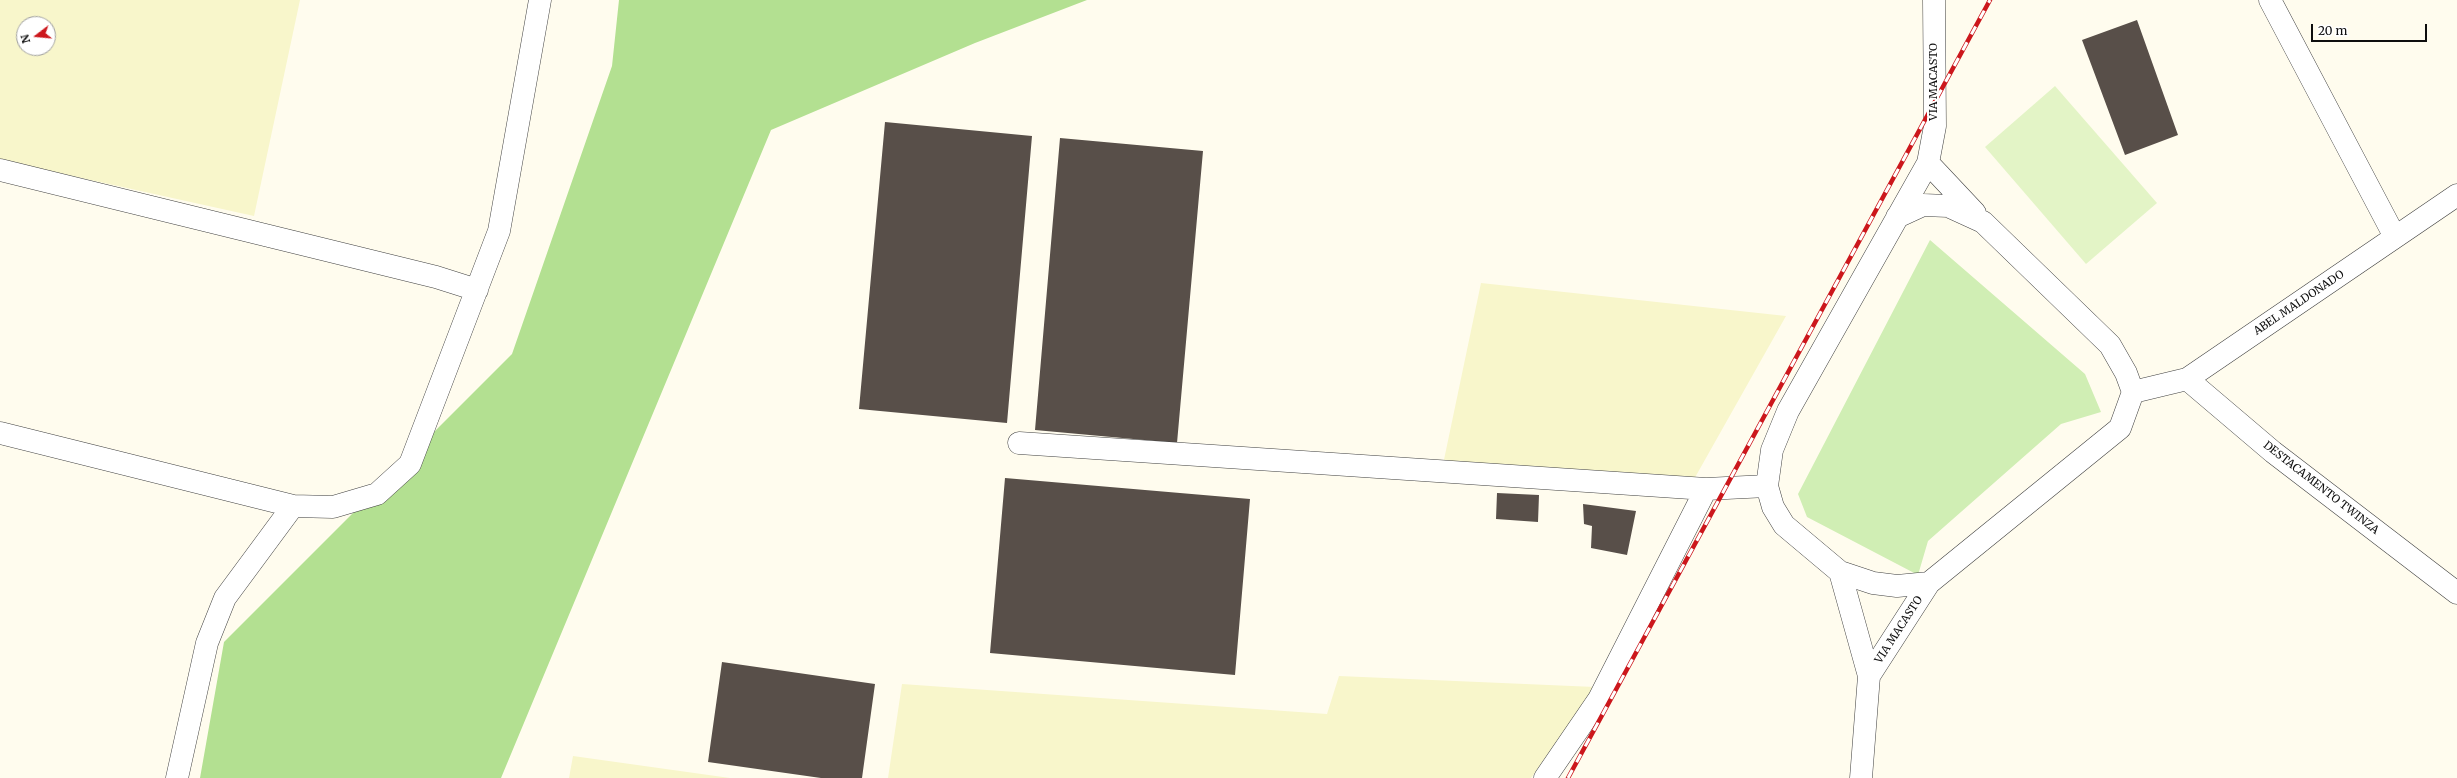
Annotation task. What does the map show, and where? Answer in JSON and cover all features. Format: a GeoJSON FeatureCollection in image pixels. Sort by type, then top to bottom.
{"type":"FeatureCollection","features":[{"type":"Feature","properties":{"kind":"street"},"geometry":{"type":"LineString","coordinates":[[0,433],[293,506],[333,507],[377,494],[410,464],[499,231],[540,0]]}},
{"type":"Feature","properties":{"kind":"street","name":"VIA MACASTO"},"geometry":{"type":"LineString","coordinates":[[1767,486],[1772,450],[1788,411],[1896,217],[1928,163],[1935,126],[1934,0]]}},
{"type":"Feature","properties":{"kind":"street"},"geometry":{"type":"LineString","coordinates":[[2270,0],[2395,237]]}},
{"type":"Feature","properties":{"kind":"street"},"geometry":{"type":"LineString","coordinates":[[1928,163],[1983,222],[2110,345],[2126,373],[2133,392]]}},
{"type":"Feature","properties":{"kind":"street"},"geometry":{"type":"LineString","coordinates":[[0,170],[436,277],[477,290]]}},
{"type":"Feature","properties":{"kind":"street","name":"ABEL MALDONADO"},"geometry":{"type":"LineString","coordinates":[[2133,392],[2187,380],[2457,195]]}},
{"type":"Feature","properties":{"kind":"street"},"geometry":{"type":"LineString","coordinates":[[1896,217],[1923,205],[1948,206],[1983,222]]}},
{"type":"Feature","properties":{"kind":"street","name":"DESTACAMENTO TWINZA"},"geometry":{"type":"LineString","coordinates":[[2187,380],[2273,452],[2457,593]]}},
{"type":"Feature","properties":{"kind":"street","name":"VIA MACASTO"},"geometry":{"type":"LineString","coordinates":[[1869,676],[1929,583],[2120,428],[2133,392]]}},
{"type":"Feature","properties":{"kind":"street"},"geometry":{"type":"LineString","coordinates":[[1019,444],[1706,488],[1767,486],[1773,507],[1784,524],[1840,572],[1872,583],[1897,586],[1929,583]]}},
{"type":"Feature","properties":{"kind":"street"},"geometry":{"type":"LineString","coordinates":[[1545,778],[1599,699],[1706,488]]}},
{"type":"Feature","properties":{"kind":"street"},"geometry":{"type":"LineString","coordinates":[[177,778],[207,643],[225,598],[293,506]]}},
{"type":"Feature","properties":{"kind":"street","name":"VIA MACASTO"},"geometry":{"type":"LineString","coordinates":[[1840,572],[1869,676],[1861,778]]}},
{"type":"Feature","properties":{"kind":"shaded area"},"geometry":{"type":"Polygon","coordinates":[[[0,0],[300,0],[254,216],[0,160],[0,0]]]}},
{"type":"Feature","properties":{"kind":"shaded area"},"geometry":{"type":"Polygon","coordinates":[[[1481,283],[1786,316],[1684,497],[1441,474],[1481,283]]]}},
{"type":"Feature","properties":{"kind":"shaded area"},"geometry":{"type":"Polygon","coordinates":[[[1339,676],[1595,687],[1531,778],[888,778],[902,684],[1327,714],[1339,676]]]}},
{"type":"Feature","properties":{"kind":"shaded area"},"geometry":{"type":"Polygon","coordinates":[[[573,756],[730,778],[569,778],[573,756]]]}},
{"type":"Feature","properties":{"kind":"green space"},"geometry":{"type":"Polygon","coordinates":[[[619,0],[1087,0],[975,43],[771,130],[501,778],[200,778],[224,642],[512,354],[612,66],[619,0]]]}},
{"type":"Feature","properties":{"kind":"green space"},"geometry":{"type":"Polygon","coordinates":[[[2055,86],[2157,203],[2086,264],[1985,147],[2055,86]]]}},
{"type":"Feature","properties":{"kind":"green space"},"geometry":{"type":"Polygon","coordinates":[[[1930,240],[2085,374],[2101,412],[2061,424],[1928,541],[1918,575],[1807,517],[1798,494],[1930,240]]]}},
{"type":"Feature","properties":{"kind":"building"},"geometry":{"type":"Polygon","coordinates":[[[2137,20],[2178,135],[2125,155],[2082,40],[2137,20]]]}},
{"type":"Feature","properties":{"kind":"building"},"geometry":{"type":"Polygon","coordinates":[[[885,122],[1032,136],[1007,423],[859,409],[885,122]]]}},
{"type":"Feature","properties":{"kind":"building"},"geometry":{"type":"Polygon","coordinates":[[[1060,138],[1203,151],[1177,443],[1035,430],[1060,138]]]}},
{"type":"Feature","properties":{"kind":"building"},"geometry":{"type":"Polygon","coordinates":[[[1005,478],[1250,499],[1235,675],[990,653],[1005,478]]]}},
{"type":"Feature","properties":{"kind":"building"},"geometry":{"type":"Polygon","coordinates":[[[1497,493],[1539,495],[1538,522],[1496,519],[1497,493]]]}},
{"type":"Feature","properties":{"kind":"building"},"geometry":{"type":"Polygon","coordinates":[[[1583,504],[1636,511],[1627,555],[1591,548],[1592,526],[1584,524],[1583,504]]]}},
{"type":"Feature","properties":{"kind":"building"},"geometry":{"type":"Polygon","coordinates":[[[722,662],[875,684],[862,778],[821,778],[708,762],[722,662]]]}},
{"type":"Feature","properties":{"kind":"railway"},"geometry":{"type":"LineString","coordinates":[[1568,778],[1990,0]]}}]}
